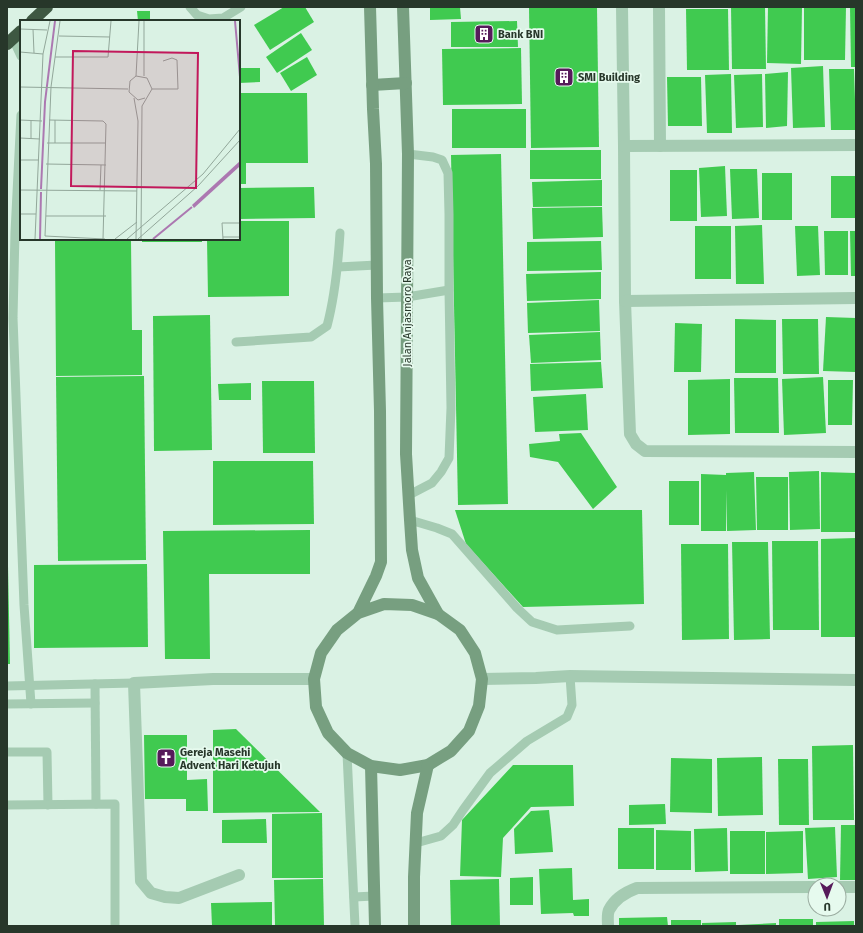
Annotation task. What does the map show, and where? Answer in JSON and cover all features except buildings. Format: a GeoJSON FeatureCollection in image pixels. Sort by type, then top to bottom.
{"type":"FeatureCollection","features":[{"type":"Feature","properties":{"kind":"highway"},"geometry":{"type":"LineString","coordinates":[[33,20],[47,7]]}},
{"type":"Feature","properties":{"kind":"street"},"geometry":{"type":"LineString","coordinates":[[358,613],[381,562],[376,164],[370,7]]}},
{"type":"Feature","properties":{"kind":"street","name":"Jalan Anjasmoro Raya"},"geometry":{"type":"LineString","coordinates":[[403,7],[408,154],[406,454],[408,495],[412,550],[418,578],[438,614]]}},
{"type":"Feature","properties":{"kind":"street"},"geometry":{"type":"LineString","coordinates":[[622,7],[625,301],[630,434],[636,444],[645,451],[856,452]]}},
{"type":"Feature","properties":{"kind":"street"},"geometry":{"type":"LineString","coordinates":[[659,7],[660,146]]}},
{"type":"Feature","properties":{"kind":"street"},"geometry":{"type":"LineString","coordinates":[[372,85],[406,82]]}},
{"type":"Feature","properties":{"kind":"street"},"geometry":{"type":"LineString","coordinates":[[624,146],[856,145]]}},
{"type":"Feature","properties":{"kind":"street"},"geometry":{"type":"LineString","coordinates":[[625,301],[856,298]]}},
{"type":"Feature","properties":{"kind":"street"},"geometry":{"type":"LineString","coordinates":[[384,604],[412,605],[438,614],[460,630],[475,653],[482,679],[479,706],[469,731],[451,751],[428,765],[400,770],[371,766],[347,753],[328,733],[316,707],[314,679],[321,653],[337,630],[358,613],[384,604]]}},
{"type":"Feature","properties":{"kind":"street"},"geometry":{"type":"LineString","coordinates":[[482,679],[570,676],[856,680]]}},
{"type":"Feature","properties":{"kind":"street"},"geometry":{"type":"LineString","coordinates":[[239,875],[179,898],[151,894],[141,881],[134,683],[213,679],[314,679]]}},
{"type":"Feature","properties":{"kind":"street"},"geometry":{"type":"LineString","coordinates":[[414,926],[417,813],[428,765]]}},
{"type":"Feature","properties":{"kind":"street"},"geometry":{"type":"LineString","coordinates":[[371,766],[375,926]]}},
{"type":"Feature","properties":{"kind":"street"},"geometry":{"type":"LineString","coordinates":[[608,926],[609,911],[614,903],[624,894],[637,888],[807,887]]}},
{"type":"Feature","properties":{"kind":"lane"},"geometry":{"type":"LineString","coordinates":[[190,7],[197,15],[209,19],[223,18],[241,7]]}},
{"type":"Feature","properties":{"kind":"lane"},"geometry":{"type":"LineString","coordinates":[[14,38],[20,53]]}},
{"type":"Feature","properties":{"kind":"lane"},"geometry":{"type":"LineString","coordinates":[[20,135],[15,232],[13,318],[24,605],[31,704]]}},
{"type":"Feature","properties":{"kind":"lane"},"geometry":{"type":"LineString","coordinates":[[408,154],[433,157],[442,160],[448,173],[451,408],[449,458],[441,472],[432,483],[408,495]]}},
{"type":"Feature","properties":{"kind":"lane"},"geometry":{"type":"LineString","coordinates":[[236,342],[311,337],[327,326],[332,308],[338,267],[340,233]]}},
{"type":"Feature","properties":{"kind":"lane"},"geometry":{"type":"LineString","coordinates":[[338,267],[377,265]]}},
{"type":"Feature","properties":{"kind":"lane"},"geometry":{"type":"LineString","coordinates":[[378,298],[407,298],[449,290]]}},
{"type":"Feature","properties":{"kind":"lane"},"geometry":{"type":"LineString","coordinates":[[410,520],[452,534],[517,608],[532,622],[557,630],[630,626]]}},
{"type":"Feature","properties":{"kind":"lane"},"geometry":{"type":"LineString","coordinates":[[416,843],[441,836],[453,825],[490,774],[527,740],[567,717],[572,705],[570,676]]}},
{"type":"Feature","properties":{"kind":"lane"},"geometry":{"type":"LineString","coordinates":[[7,686],[134,683]]}},
{"type":"Feature","properties":{"kind":"lane"},"geometry":{"type":"LineString","coordinates":[[95,684],[96,804]]}},
{"type":"Feature","properties":{"kind":"lane"},"geometry":{"type":"LineString","coordinates":[[7,704],[95,703]]}},
{"type":"Feature","properties":{"kind":"lane"},"geometry":{"type":"LineString","coordinates":[[7,752],[47,752],[48,805]]}},
{"type":"Feature","properties":{"kind":"lane"},"geometry":{"type":"LineString","coordinates":[[347,753],[355,926]]}},
{"type":"Feature","properties":{"kind":"lane"},"geometry":{"type":"LineString","coordinates":[[7,805],[115,804],[116,926]]}},
{"type":"Feature","properties":{"kind":"lane"},"geometry":{"type":"LineString","coordinates":[[354,897],[374,896]]}},
{"type":"Feature","properties":{"kind":"place","name":"Bank BNI"},"geometry":{"type":"Point","coordinates":[484,34]}},
{"type":"Feature","properties":{"kind":"place","name":"SMI Building"},"geometry":{"type":"Point","coordinates":[564,77]}},
{"type":"Feature","properties":{"kind":"place","name":"Gereja Masehi Advent Hari Ketujuh"},"geometry":{"type":"Point","coordinates":[166,758]}}]}
